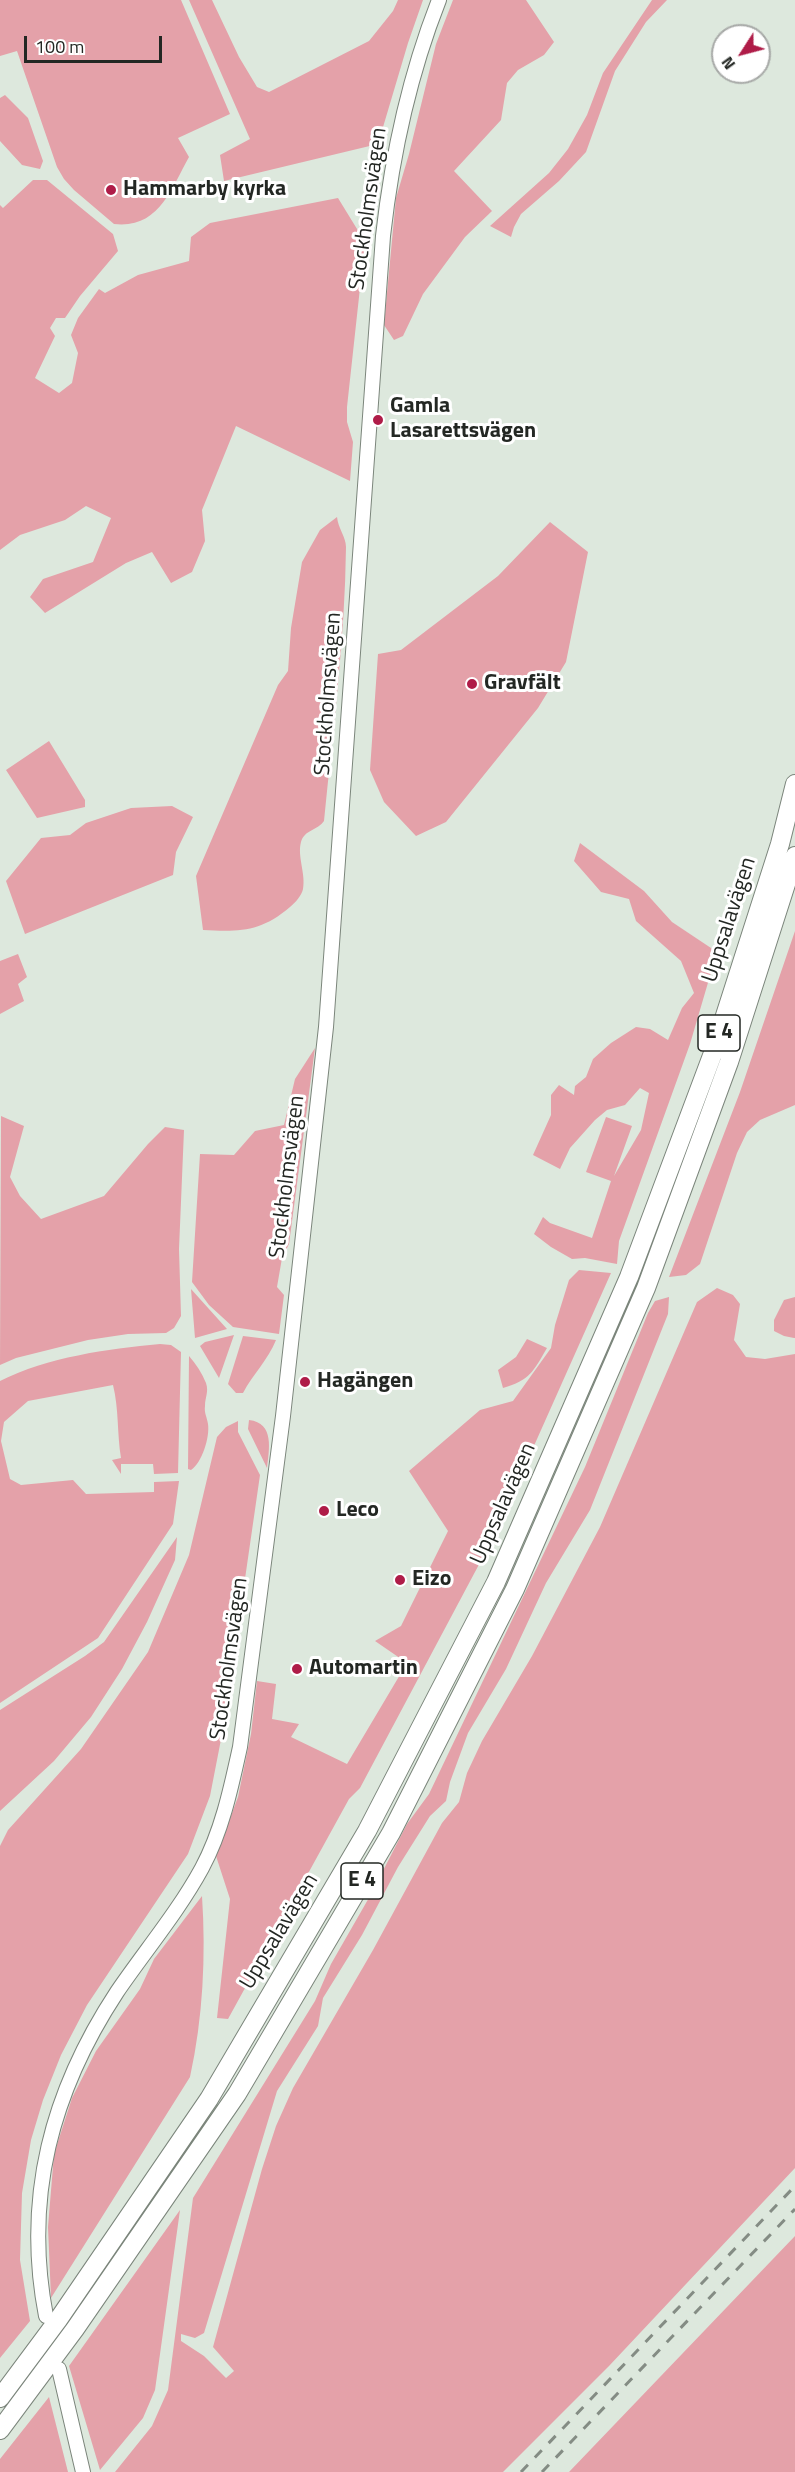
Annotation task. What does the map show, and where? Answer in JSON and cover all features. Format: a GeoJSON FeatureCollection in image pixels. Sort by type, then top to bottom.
{"type":"FeatureCollection","features":[{"type":"Feature","properties":{"kind":"highway","name":"Uppsalavägen"},"geometry":{"type":"LineString","coordinates":[[0,2398],[58,2320],[209,2099],[367,1831],[496,1582],[629,1277],[713,1053],[780,844],[795,784]]}},
{"type":"Feature","properties":{"kind":"highway","name":"Uppsalavägen"},"geometry":{"type":"LineString","coordinates":[[0,2430],[75,2329],[237,2094],[391,1833],[516,1589],[646,1288],[729,1062],[795,856]]}},
{"type":"Feature","properties":{"kind":"street","name":"Stockholmsvägen"},"geometry":{"type":"LineString","coordinates":[[46,2316],[39,2283],[40,2201],[45,2160],[68,2081],[86,2042],[117,1992],[202,1869],[217,1836],[229,1797],[240,1747],[283,1416],[326,1027],[387,199],[407,98],[439,0]]}},
{"type":"Feature","properties":{"kind":"street"},"geometry":{"type":"LineString","coordinates":[[59,2369],[83,2472]]}},
{"type":"Feature","properties":{"kind":"shaded area"},"geometry":{"type":"Polygon","coordinates":[[[0,0],[181,0],[230,114],[178,138],[189,157],[169,194],[153,213],[129,224],[114,224],[64,179],[57,167],[17,51],[0,56],[0,0]]]}},
{"type":"Feature","properties":{"kind":"shaded area"},"geometry":{"type":"Polygon","coordinates":[[[189,0],[212,0],[239,57],[257,87],[269,92],[369,41],[393,11],[398,0],[423,0],[378,144],[224,181],[220,155],[250,139],[189,0]]]}},
{"type":"Feature","properties":{"kind":"shaded area"},"geometry":{"type":"Polygon","coordinates":[[[453,0],[526,0],[554,42],[544,55],[518,70],[507,83],[501,120],[454,171],[492,211],[465,237],[423,294],[403,336],[394,340],[384,325],[396,198],[436,44],[453,0]]]}},
{"type":"Feature","properties":{"kind":"shaded area"},"geometry":{"type":"Polygon","coordinates":[[[652,0],[667,0],[646,22],[615,71],[586,152],[559,181],[521,214],[511,237],[490,226],[549,173],[568,149],[587,115],[603,73],[652,0]]]}},
{"type":"Feature","properties":{"kind":"shaded area"},"geometry":{"type":"Polygon","coordinates":[[[5,95],[28,118],[43,161],[40,169],[22,165],[0,141],[0,98],[5,95]]]}},
{"type":"Feature","properties":{"kind":"shaded area"},"geometry":{"type":"Polygon","coordinates":[[[33,180],[47,180],[113,234],[118,251],[80,296],[65,318],[56,318],[50,328],[55,336],[35,378],[59,393],[72,383],[78,353],[71,335],[78,318],[99,289],[105,293],[138,275],[189,261],[191,237],[210,223],[338,198],[365,242],[347,407],[347,422],[353,442],[350,481],[236,426],[202,510],[205,541],[192,572],[171,583],[152,552],[126,563],[45,613],[30,597],[43,579],[93,562],[111,518],[86,506],[65,520],[20,535],[0,550],[0,205],[3,208],[33,180]]]}},
{"type":"Feature","properties":{"kind":"shaded area"},"geometry":{"type":"Polygon","coordinates":[[[337,517],[346,547],[338,684],[324,821],[308,832],[301,842],[304,883],[302,891],[290,907],[259,926],[228,931],[203,930],[196,876],[278,685],[288,671],[291,628],[302,562],[320,530],[337,517]]]}},
{"type":"Feature","properties":{"kind":"shaded area"},"geometry":{"type":"Polygon","coordinates":[[[550,522],[588,552],[566,662],[538,708],[446,822],[416,836],[384,802],[370,770],[378,654],[401,650],[498,576],[550,522]]]}},
{"type":"Feature","properties":{"kind":"shaded area"},"geometry":{"type":"Polygon","coordinates":[[[49,741],[85,800],[85,807],[37,818],[6,770],[49,741]]]}},
{"type":"Feature","properties":{"kind":"shaded area"},"geometry":{"type":"Polygon","coordinates":[[[172,806],[193,817],[176,852],[173,875],[25,934],[6,881],[41,838],[70,835],[86,823],[131,808],[172,806]]]}},
{"type":"Feature","properties":{"kind":"shaded area"},"geometry":{"type":"Polygon","coordinates":[[[580,843],[644,891],[672,922],[717,952],[690,1044],[619,1241],[617,1264],[585,1258],[572,1259],[534,1234],[543,1217],[550,1223],[592,1238],[611,1181],[586,1172],[606,1117],[632,1126],[614,1176],[641,1130],[649,1093],[640,1088],[625,1105],[607,1110],[595,1120],[570,1148],[560,1169],[533,1155],[551,1115],[551,1095],[559,1085],[574,1095],[575,1086],[586,1077],[593,1059],[611,1043],[636,1027],[650,1029],[668,1040],[682,1008],[694,993],[681,961],[636,921],[629,899],[601,892],[574,861],[580,843]]]}},
{"type":"Feature","properties":{"kind":"shaded area"},"geometry":{"type":"Polygon","coordinates":[[[795,931],[795,1105],[760,1120],[747,1132],[737,1153],[700,1264],[686,1275],[669,1277],[740,1092],[795,931]]]}},
{"type":"Feature","properties":{"kind":"shaded area"},"geometry":{"type":"Polygon","coordinates":[[[18,954],[27,977],[18,984],[24,1001],[0,1014],[0,961],[18,954]]]}},
{"type":"Feature","properties":{"kind":"shaded area"},"geometry":{"type":"Polygon","coordinates":[[[315,1048],[289,1244],[282,1258],[277,1287],[284,1295],[279,1334],[233,1327],[209,1305],[192,1282],[200,1154],[234,1155],[255,1131],[284,1125],[295,1079],[315,1048]]]}},
{"type":"Feature","properties":{"kind":"shaded area"},"geometry":{"type":"Polygon","coordinates":[[[1,1116],[24,1126],[10,1177],[20,1196],[41,1219],[104,1196],[165,1127],[184,1130],[179,1249],[181,1316],[174,1328],[166,1333],[128,1334],[88,1340],[16,1358],[0,1365],[1,1116]]]}},
{"type":"Feature","properties":{"kind":"shaded area"},"geometry":{"type":"Polygon","coordinates":[[[579,1270],[611,1273],[492,1540],[360,1788],[349,1799],[228,2019],[217,2018],[230,1899],[216,1856],[238,1797],[251,1734],[257,1681],[276,1684],[272,1719],[299,1724],[291,1737],[347,1764],[407,1663],[375,1641],[401,1626],[448,1531],[409,1471],[480,1410],[513,1401],[551,1348],[555,1325],[569,1280],[579,1270]]]}},
{"type":"Feature","properties":{"kind":"shaded area"},"geometry":{"type":"Polygon","coordinates":[[[717,1288],[733,1295],[740,1304],[734,1340],[746,1357],[765,1359],[795,1354],[795,2168],[609,2366],[503,2472],[115,2472],[152,2426],[168,2390],[193,2198],[315,2001],[331,1964],[370,1896],[407,1824],[429,1794],[585,1467],[648,1313],[655,1301],[669,1297],[668,1314],[590,1510],[546,1583],[506,1669],[468,1733],[450,1782],[446,1801],[430,1816],[398,1867],[362,1935],[323,1998],[318,2026],[277,2091],[204,2333],[195,2338],[181,2334],[181,2341],[204,2356],[226,2378],[234,2371],[213,2347],[276,2126],[293,2088],[373,1950],[442,1823],[459,1802],[467,1773],[482,1741],[532,1656],[600,1527],[697,1302],[717,1288]]]}},
{"type":"Feature","properties":{"kind":"shaded area"},"geometry":{"type":"Polygon","coordinates":[[[191,1289],[227,1329],[195,1338],[191,1289]]]}},
{"type":"Feature","properties":{"kind":"shaded area"},"geometry":{"type":"Polygon","coordinates":[[[795,1297],[794,1338],[774,1331],[774,1320],[784,1300],[795,1297]]]}},
{"type":"Feature","properties":{"kind":"shaded area"},"geometry":{"type":"Polygon","coordinates":[[[234,1335],[219,1378],[200,1346],[205,1342],[234,1335]]]}},
{"type":"Feature","properties":{"kind":"shaded area"},"geometry":{"type":"Polygon","coordinates":[[[243,1336],[276,1340],[243,1393],[236,1393],[228,1384],[243,1336]]]}},
{"type":"Feature","properties":{"kind":"shaded area"},"geometry":{"type":"Polygon","coordinates":[[[527,1339],[547,1348],[530,1374],[519,1382],[503,1388],[498,1370],[516,1357],[527,1339]]]}},
{"type":"Feature","properties":{"kind":"shaded area"},"geometry":{"type":"Polygon","coordinates":[[[160,1344],[171,1345],[181,1352],[178,1473],[154,1474],[153,1464],[121,1464],[121,1474],[112,1460],[121,1458],[113,1385],[28,1401],[4,1422],[1,1441],[10,1479],[21,1485],[73,1480],[86,1494],[154,1492],[154,1482],[179,1481],[173,1524],[98,1638],[0,1703],[0,1381],[38,1366],[78,1355],[160,1344]]]}},
{"type":"Feature","properties":{"kind":"shaded area"},"geometry":{"type":"Polygon","coordinates":[[[189,1356],[199,1369],[207,1386],[205,1411],[208,1424],[202,1456],[191,1470],[188,1469],[189,1356]]]}},
{"type":"Feature","properties":{"kind":"shaded area"},"geometry":{"type":"Polygon","coordinates":[[[249,1420],[263,1426],[267,1432],[269,1446],[267,1468],[248,1429],[249,1420]]]}},
{"type":"Feature","properties":{"kind":"shaded area"},"geometry":{"type":"Polygon","coordinates":[[[238,1421],[238,1432],[260,1475],[224,1724],[210,1796],[188,1854],[87,2005],[61,2055],[43,2100],[31,2140],[22,2193],[20,2260],[30,2321],[0,2358],[0,1846],[8,1830],[81,1749],[148,1652],[189,1555],[217,1437],[226,1427],[238,1421]]]}},
{"type":"Feature","properties":{"kind":"shaded area"},"geometry":{"type":"Polygon","coordinates":[[[177,1537],[175,1560],[147,1622],[122,1669],[91,1717],[54,1761],[0,1811],[0,1710],[104,1642],[177,1537]]]}},
{"type":"Feature","properties":{"kind":"shaded area"},"geometry":{"type":"Polygon","coordinates":[[[202,1896],[204,1941],[202,1987],[198,2032],[190,2077],[51,2298],[48,2227],[54,2154],[72,2098],[96,2051],[140,1989],[154,1959],[202,1896]]]}},
{"type":"Feature","properties":{"kind":"shaded area"},"geometry":{"type":"Polygon","coordinates":[[[180,2210],[155,2390],[143,2418],[100,2470],[69,2366],[180,2210]]]}},
{"type":"Feature","properties":{"kind":"shaded area"},"geometry":{"type":"Polygon","coordinates":[[[795,2236],[795,2472],[569,2472],[795,2236]]]}},
{"type":"Feature","properties":{"kind":"shaded area"},"geometry":{"type":"Polygon","coordinates":[[[49,2397],[68,2472],[0,2472],[0,2459],[49,2397]]]}},
{"type":"Feature","properties":{"kind":"railway"},"geometry":{"type":"LineString","coordinates":[[521,2472],[795,2186]]}},
{"type":"Feature","properties":{"kind":"railway"},"geometry":{"type":"LineString","coordinates":[[542,2472],[795,2209]]}},
{"type":"Feature","properties":{"kind":"place","name":"Hammarby kyrka"},"geometry":{"type":"Point","coordinates":[111,190]}},
{"type":"Feature","properties":{"kind":"place","name":"Gamla Lasarettsvägen"},"geometry":{"type":"Point","coordinates":[378,420]}},
{"type":"Feature","properties":{"kind":"place","name":"Gravfält"},"geometry":{"type":"Point","coordinates":[472,684]}},
{"type":"Feature","properties":{"kind":"place","name":"Hagängen"},"geometry":{"type":"Point","coordinates":[305,1382]}},
{"type":"Feature","properties":{"kind":"place","name":"Leco"},"geometry":{"type":"Point","coordinates":[324,1511]}},
{"type":"Feature","properties":{"kind":"place","name":"Eizo"},"geometry":{"type":"Point","coordinates":[400,1580]}},
{"type":"Feature","properties":{"kind":"place","name":"Automartin"},"geometry":{"type":"Point","coordinates":[297,1669]}}]}
